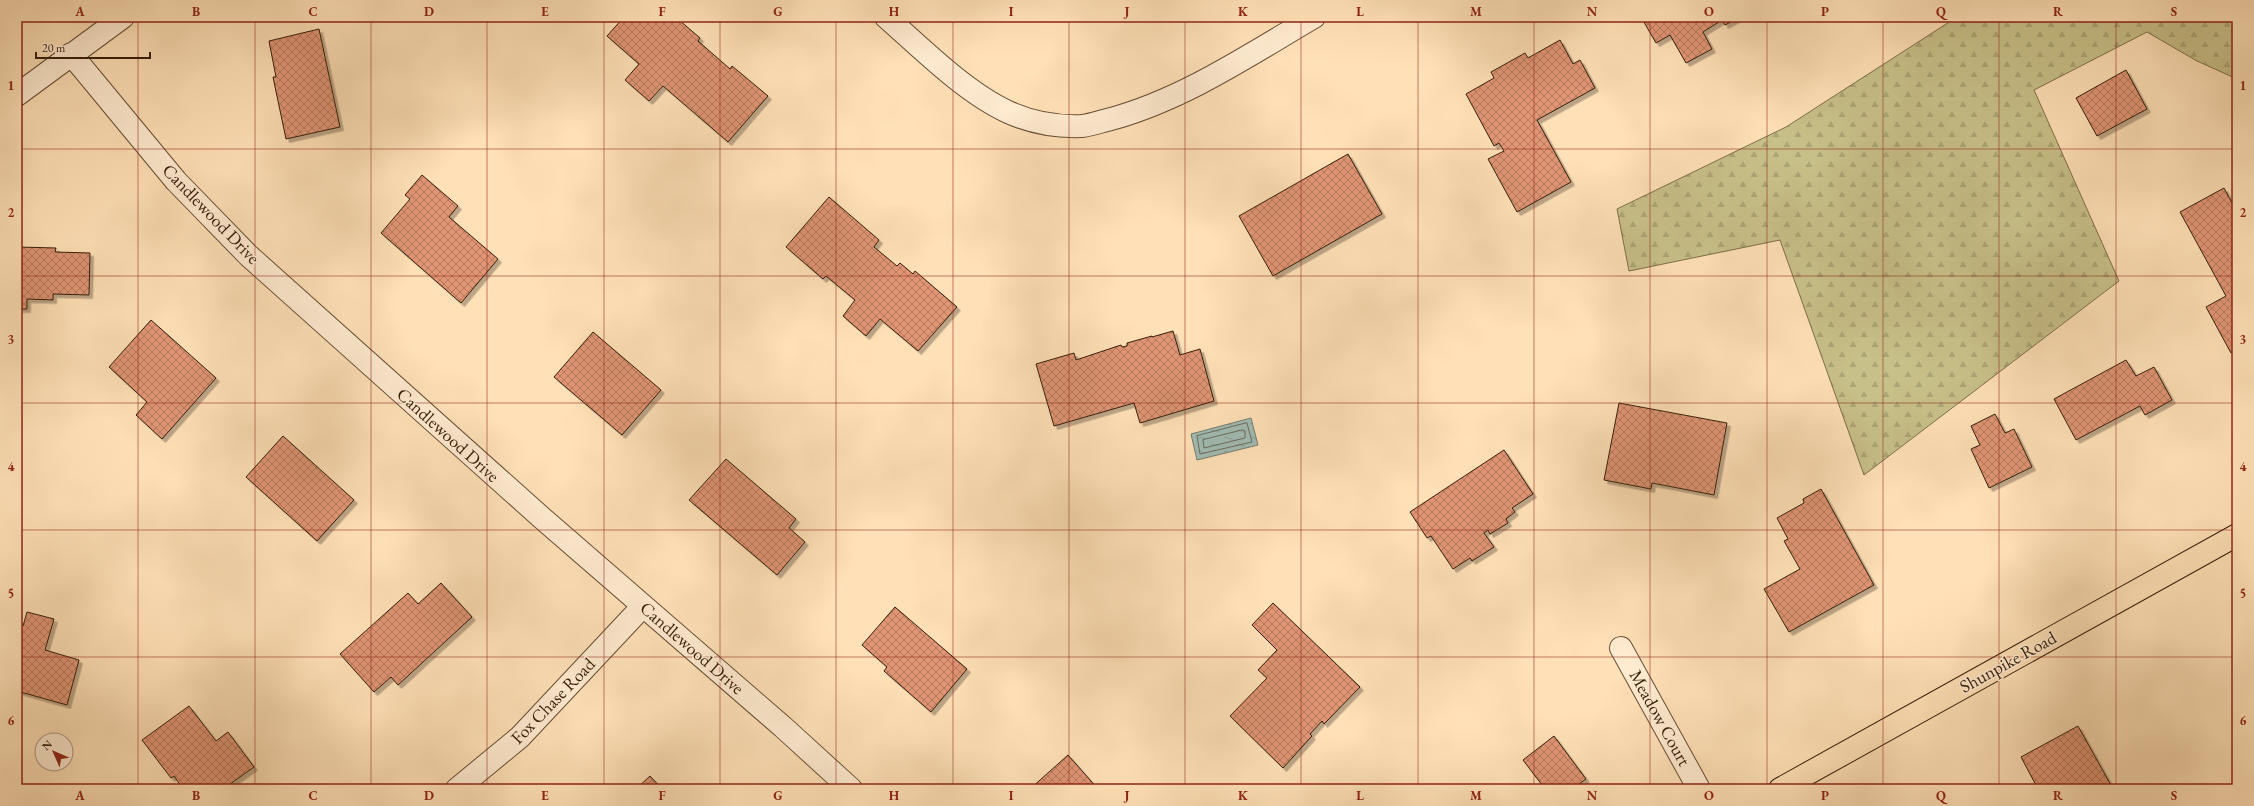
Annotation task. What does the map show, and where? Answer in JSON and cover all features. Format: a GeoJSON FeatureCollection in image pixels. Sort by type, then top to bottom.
{"type":"FeatureCollection","features":[{"type":"Feature","properties":{"kind":"main road","name":"Shunpike Road"},"geometry":{"type":"LineString","coordinates":[[1780,789],[2237,535]]}},
{"type":"Feature","properties":{"kind":"street"},"geometry":{"type":"LineString","coordinates":[[17,95],[123,17]]}},
{"type":"Feature","properties":{"kind":"street"},"geometry":{"type":"LineString","coordinates":[[886,17],[943,68],[1007,112],[1032,120],[1057,125],[1084,126],[1134,113],[1195,86],[1314,17]]}},
{"type":"Feature","properties":{"kind":"street","name":"Candlewood Drive"},"geometry":{"type":"LineString","coordinates":[[71,54],[176,181],[249,256],[536,513],[851,789]]}},
{"type":"Feature","properties":{"kind":"street","name":"Fox Chase Road"},"geometry":{"type":"LineString","coordinates":[[457,789],[520,737],[643,606]]}},
{"type":"Feature","properties":{"kind":"street","name":"Meadow Court"},"geometry":{"type":"LineString","coordinates":[[1621,648],[1699,789]]}},
{"type":"Feature","properties":{"kind":"green space"},"geometry":{"type":"Polygon","coordinates":[[[1957,17],[2237,17],[2237,79],[2197,61],[2147,32],[2034,90],[2119,281],[1864,475],[1780,240],[1629,271],[1617,209],[1786,127],[1957,17]]]}},
{"type":"Feature","properties":{"kind":"water"},"geometry":{"type":"Polygon","coordinates":[[[1251,418],[1258,445],[1197,460],[1191,434],[1251,418]]]}},
{"type":"Feature","properties":{"kind":"building"},"geometry":{"type":"Polygon","coordinates":[[[624,17],[670,17],[676,22],[679,20],[700,38],[698,41],[730,69],[732,66],[768,96],[728,142],[663,86],[649,101],[625,80],[639,64],[607,36],[624,17]]]}},
{"type":"Feature","properties":{"kind":"building"},"geometry":{"type":"Polygon","coordinates":[[[1641,17],[1740,17],[1725,25],[1722,20],[1703,32],[1712,49],[1686,63],[1670,35],[1656,43],[1641,17]]]}},
{"type":"Feature","properties":{"kind":"building"},"geometry":{"type":"Polygon","coordinates":[[[319,29],[340,127],[286,139],[273,77],[276,77],[269,41],[319,29]]]}},
{"type":"Feature","properties":{"kind":"building"},"geometry":{"type":"Polygon","coordinates":[[[1560,40],[1573,64],[1580,60],[1595,88],[1537,120],[1571,182],[1517,212],[1488,159],[1504,151],[1499,143],[1494,146],[1466,94],[1494,78],[1491,72],[1525,53],[1528,58],[1560,40]]]}},
{"type":"Feature","properties":{"kind":"building"},"geometry":{"type":"Polygon","coordinates":[[[2126,70],[2147,109],[2097,136],[2076,98],[2126,70]]]}},
{"type":"Feature","properties":{"kind":"building"},"geometry":{"type":"Polygon","coordinates":[[[1348,154],[1382,214],[1273,276],[1239,216],[1348,154]]]}},
{"type":"Feature","properties":{"kind":"building"},"geometry":{"type":"Polygon","coordinates":[[[422,175],[458,206],[449,217],[498,259],[461,303],[381,233],[410,199],[405,195],[422,175]]]}},
{"type":"Feature","properties":{"kind":"building"},"geometry":{"type":"Polygon","coordinates":[[[2224,188],[2237,212],[2237,350],[2231,353],[2206,307],[2226,296],[2180,212],[2224,188]]]}},
{"type":"Feature","properties":{"kind":"building"},"geometry":{"type":"Polygon","coordinates":[[[829,197],[879,240],[874,247],[897,266],[900,263],[913,274],[915,271],[957,307],[918,351],[880,319],[866,336],[843,316],[855,300],[826,276],[823,279],[786,247],[829,197]]]}},
{"type":"Feature","properties":{"kind":"building"},"geometry":{"type":"Polygon","coordinates":[[[17,247],[56,248],[55,252],[90,253],[89,295],[53,294],[53,300],[27,299],[27,309],[17,309],[17,247]]]}},
{"type":"Feature","properties":{"kind":"building"},"geometry":{"type":"Polygon","coordinates":[[[151,320],[216,378],[162,439],[136,415],[147,402],[109,367],[151,320]]]}},
{"type":"Feature","properties":{"kind":"building"},"geometry":{"type":"Polygon","coordinates":[[[1173,331],[1180,355],[1200,349],[1214,401],[1140,423],[1134,403],[1054,426],[1036,364],[1074,353],[1076,360],[1121,345],[1122,347],[1127,346],[1127,343],[1173,331]]]}},
{"type":"Feature","properties":{"kind":"building"},"geometry":{"type":"Polygon","coordinates":[[[593,332],[661,390],[622,435],[554,377],[593,332]]]}},
{"type":"Feature","properties":{"kind":"building"},"geometry":{"type":"Polygon","coordinates":[[[2126,360],[2136,376],[2154,367],[2172,400],[2145,415],[2140,406],[2076,440],[2054,399],[2126,360]]]}},
{"type":"Feature","properties":{"kind":"building"},"geometry":{"type":"Polygon","coordinates":[[[1619,403],[1727,423],[1714,495],[1652,483],[1651,489],[1604,480],[1619,403]]]}},
{"type":"Feature","properties":{"kind":"building"},"geometry":{"type":"Polygon","coordinates":[[[1995,414],[2005,433],[2014,429],[2032,467],[1989,488],[1971,449],[1980,445],[1971,426],[1995,414]]]}},
{"type":"Feature","properties":{"kind":"building"},"geometry":{"type":"Polygon","coordinates":[[[283,436],[354,500],[317,541],[246,477],[283,436]]]}},
{"type":"Feature","properties":{"kind":"building"},"geometry":{"type":"Polygon","coordinates":[[[1504,450],[1533,494],[1512,508],[1515,512],[1506,519],[1508,523],[1490,534],[1488,530],[1484,533],[1494,547],[1472,561],[1470,558],[1453,569],[1431,536],[1427,538],[1410,512],[1504,450]]]}},
{"type":"Feature","properties":{"kind":"building"},"geometry":{"type":"Polygon","coordinates":[[[726,459],[796,519],[789,528],[805,542],[777,575],[689,500],[726,459]]]}},
{"type":"Feature","properties":{"kind":"building"},"geometry":{"type":"Polygon","coordinates":[[[1821,489],[1874,585],[1789,632],[1764,589],[1800,569],[1784,541],[1788,539],[1777,518],[1804,503],[1803,499],[1821,489]]]}},
{"type":"Feature","properties":{"kind":"building"},"geometry":{"type":"Polygon","coordinates":[[[441,583],[472,617],[398,685],[391,677],[374,692],[340,654],[408,593],[418,604],[441,583]]]}},
{"type":"Feature","properties":{"kind":"building"},"geometry":{"type":"Polygon","coordinates":[[[1273,603],[1360,687],[1324,724],[1322,721],[1310,734],[1312,736],[1283,768],[1230,716],[1267,678],[1258,670],[1277,650],[1252,625],[1273,603]]]}},
{"type":"Feature","properties":{"kind":"building"},"geometry":{"type":"Polygon","coordinates":[[[895,607],[967,669],[931,712],[884,671],[887,667],[862,645],[895,607]]]}},
{"type":"Feature","properties":{"kind":"building"},"geometry":{"type":"Polygon","coordinates":[[[27,612],[54,619],[45,650],[79,660],[67,705],[17,691],[17,624],[23,626],[27,612]]]}},
{"type":"Feature","properties":{"kind":"building"},"geometry":{"type":"Polygon","coordinates":[[[189,706],[216,741],[228,732],[254,767],[223,789],[183,789],[174,776],[171,778],[142,740],[189,706]]]}},
{"type":"Feature","properties":{"kind":"building"},"geometry":{"type":"Polygon","coordinates":[[[2078,726],[2112,787],[2108,789],[2038,789],[2021,757],[2078,726]]]}},
{"type":"Feature","properties":{"kind":"building"},"geometry":{"type":"Polygon","coordinates":[[[1554,736],[1586,779],[1572,789],[1545,789],[1523,760],[1554,736]]]}},
{"type":"Feature","properties":{"kind":"building"},"geometry":{"type":"Polygon","coordinates":[[[1068,755],[1098,789],[1030,789],[1068,755]]]}},
{"type":"Feature","properties":{"kind":"building"},"geometry":{"type":"Polygon","coordinates":[[[2237,757],[2237,767],[2232,761],[2237,757]]]}},
{"type":"Feature","properties":{"kind":"building"},"geometry":{"type":"Polygon","coordinates":[[[650,776],[662,789],[636,789],[650,776]]]}}]}
